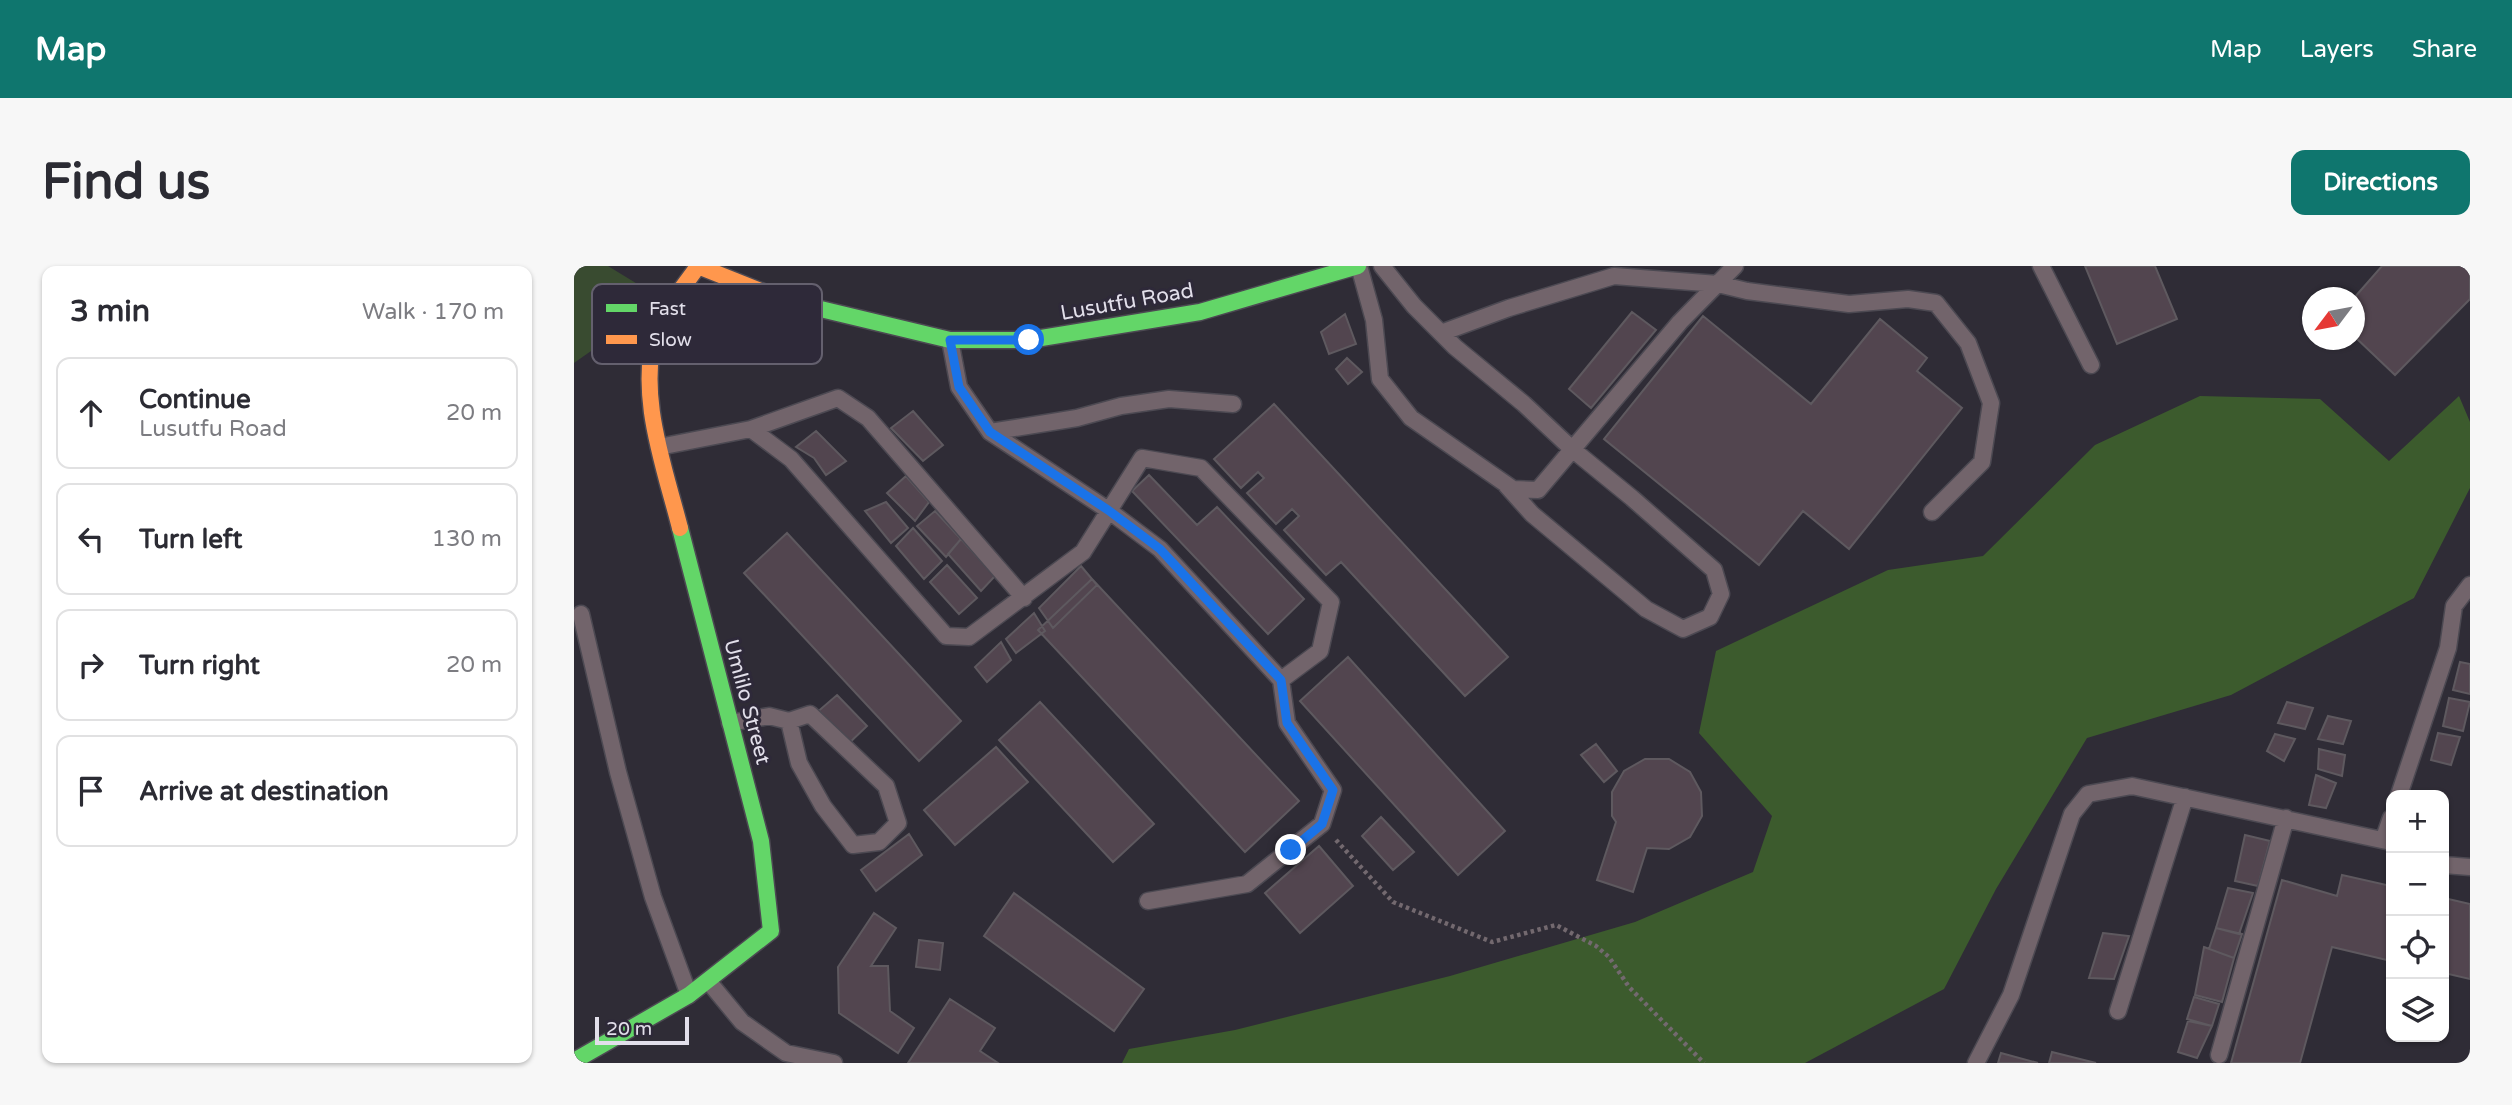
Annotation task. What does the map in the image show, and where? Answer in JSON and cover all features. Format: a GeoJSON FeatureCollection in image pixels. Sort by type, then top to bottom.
{"type":"FeatureCollection","features":[{"type":"Feature","properties":{"kind":"street","name":"Lusutfu Road"},"geometry":{"type":"LineString","coordinates":[[698,266],[743,284]]}},
{"type":"Feature","properties":{"kind":"street","name":"Umlilo Street"},"geometry":{"type":"LineString","coordinates":[[686,284],[698,266]]}},
{"type":"Feature","properties":{"kind":"street","name":"Lusutfu Road"},"geometry":{"type":"LineString","coordinates":[[822,310],[950,340],[1029,340],[1200,312],[1359,266]]}},
{"type":"Feature","properties":{"kind":"street","name":"Umlilo Street"},"geometry":{"type":"LineString","coordinates":[[576,1058],[690,995],[771,931],[761,841],[659,447],[648,383],[651,364]]}},
{"type":"Feature","properties":{"kind":"lane"},"geometry":{"type":"LineString","coordinates":[[1359,266],[1374,320],[1380,379],[1411,418],[1513,489],[1538,490],[1681,321],[1735,266]]}},
{"type":"Feature","properties":{"kind":"lane"},"geometry":{"type":"LineString","coordinates":[[1382,266],[1414,306],[1455,347],[1714,570],[1721,594],[1710,617],[1683,628],[1646,609],[1532,514],[1506,485]]}},
{"type":"Feature","properties":{"kind":"lane"},"geometry":{"type":"LineString","coordinates":[[2041,266],[2091,365]]}},
{"type":"Feature","properties":{"kind":"lane"},"geometry":{"type":"LineString","coordinates":[[1441,333],[1509,308],[1614,276],[1718,284],[1747,291],[1849,304],[1908,299],[1936,303],[1968,343],[1991,403],[1982,462],[1933,512]]}},
{"type":"Feature","properties":{"kind":"lane"},"geometry":{"type":"LineString","coordinates":[[950,340],[959,387],[990,432],[1108,510],[1160,549],[1281,680],[1287,723],[1333,790],[1322,824],[1247,884],[1148,901]]}},
{"type":"Feature","properties":{"kind":"lane"},"geometry":{"type":"LineString","coordinates":[[659,447],[751,429],[838,398],[868,418],[1024,598]]}},
{"type":"Feature","properties":{"kind":"lane"},"geometry":{"type":"LineString","coordinates":[[990,432],[1169,399],[1233,404]]}},
{"type":"Feature","properties":{"kind":"lane"},"geometry":{"type":"LineString","coordinates":[[751,429],[791,460],[946,636],[969,637],[1083,552],[1142,458],[1201,468],[1331,602],[1320,651],[1281,680]]}},
{"type":"Feature","properties":{"kind":"lane"},"geometry":{"type":"LineString","coordinates":[[2401,790],[2448,648],[2454,606],[2470,585]]}},
{"type":"Feature","properties":{"kind":"lane"},"geometry":{"type":"LineString","coordinates":[[581,614],[618,772],[653,897],[690,995]]}},
{"type":"Feature","properties":{"kind":"lane"},"geometry":{"type":"LineString","coordinates":[[730,723],[769,716],[789,721],[810,714],[886,786],[898,823],[879,842],[853,845],[822,807],[799,763],[789,721]]}},
{"type":"Feature","properties":{"kind":"lane"},"geometry":{"type":"LineString","coordinates":[[1976,1063],[2011,995],[2072,814],[2088,794],[2132,786],[2386,840]]}},
{"type":"Feature","properties":{"kind":"lane"},"geometry":{"type":"LineString","coordinates":[[2119,1011],[2185,797]]}},
{"type":"Feature","properties":{"kind":"lane"},"geometry":{"type":"LineString","coordinates":[[2220,1055],[2286,818]]}},
{"type":"Feature","properties":{"kind":"lane"},"geometry":{"type":"LineString","coordinates":[[2449,865],[2470,867]]}},
{"type":"Feature","properties":{"kind":"lane"},"geometry":{"type":"LineString","coordinates":[[709,982],[742,1022],[786,1053],[834,1063]]}},
{"type":"Feature","properties":{"kind":"path"},"geometry":{"type":"LineString","coordinates":[[1322,824],[1393,902],[1492,942],[1556,926],[1596,946],[1609,957],[1629,987],[1704,1063]]}},
{"type":"Feature","properties":{"kind":"green space"},"geometry":{"type":"Polygon","coordinates":[[[574,266],[608,266],[637,284],[592,284],[592,350],[574,363],[574,266]]]}},
{"type":"Feature","properties":{"kind":"green space"},"geometry":{"type":"Polygon","coordinates":[[[2200,396],[2320,399],[2389,461],[2459,396],[2470,422],[2470,488],[2414,598],[2231,695],[2087,738],[1996,889],[1944,989],[1805,1063],[1122,1063],[1129,1049],[1235,1030],[1450,976],[1635,922],[1753,872],[1772,816],[1699,733],[1716,651],[1888,570],[1983,556],[2095,445],[2200,396]]]}},
{"type":"Feature","properties":{"kind":"building"},"geometry":{"type":"Polygon","coordinates":[[[2085,266],[2155,266],[2177,319],[2117,344],[2085,266]]]}},
{"type":"Feature","properties":{"kind":"building"},"geometry":{"type":"Polygon","coordinates":[[[2382,266],[2470,266],[2470,299],[2395,375],[2365,346],[2364,287],[2382,266]]]}},
{"type":"Feature","properties":{"kind":"building"},"geometry":{"type":"Polygon","coordinates":[[[1632,312],[1656,330],[1591,408],[1569,389],[1632,312]]]}},
{"type":"Feature","properties":{"kind":"building"},"geometry":{"type":"Polygon","coordinates":[[[1345,314],[1356,344],[1329,354],[1321,332],[1345,314]]]}},
{"type":"Feature","properties":{"kind":"building"},"geometry":{"type":"Polygon","coordinates":[[[1703,316],[1811,404],[1880,319],[1927,358],[1917,371],[1962,408],[1849,549],[1803,511],[1759,565],[1604,439],[1703,316]]]}},
{"type":"Feature","properties":{"kind":"building"},"geometry":{"type":"Polygon","coordinates":[[[1347,358],[1362,372],[1348,384],[1336,369],[1347,358]]]}},
{"type":"Feature","properties":{"kind":"building"},"geometry":{"type":"Polygon","coordinates":[[[1274,404],[1508,657],[1465,696],[1341,562],[1326,575],[1284,530],[1299,516],[1292,509],[1276,524],[1247,493],[1264,478],[1258,472],[1241,488],[1214,459],[1274,404]]]}},
{"type":"Feature","properties":{"kind":"building"},"geometry":{"type":"Polygon","coordinates":[[[913,411],[943,445],[923,461],[891,428],[913,411]]]}},
{"type":"Feature","properties":{"kind":"building"},"geometry":{"type":"Polygon","coordinates":[[[816,431],[846,461],[826,475],[814,458],[796,447],[816,431]]]}},
{"type":"Feature","properties":{"kind":"building"},"geometry":{"type":"Polygon","coordinates":[[[1149,475],[1197,525],[1217,507],[1304,599],[1268,634],[1132,491],[1149,475]]]}},
{"type":"Feature","properties":{"kind":"building"},"geometry":{"type":"Polygon","coordinates":[[[906,476],[929,502],[915,521],[887,493],[906,476]]]}},
{"type":"Feature","properties":{"kind":"building"},"geometry":{"type":"Polygon","coordinates":[[[886,502],[908,528],[891,543],[865,511],[886,502]]]}},
{"type":"Feature","properties":{"kind":"building"},"geometry":{"type":"Polygon","coordinates":[[[935,511],[961,539],[946,557],[917,526],[935,511]]]}},
{"type":"Feature","properties":{"kind":"building"},"geometry":{"type":"Polygon","coordinates":[[[913,528],[942,561],[924,579],[896,546],[913,528]]]}},
{"type":"Feature","properties":{"kind":"building"},"geometry":{"type":"Polygon","coordinates":[[[787,533],[961,721],[919,761],[744,573],[787,533]]]}},
{"type":"Feature","properties":{"kind":"building"},"geometry":{"type":"Polygon","coordinates":[[[961,539],[995,576],[981,591],[948,554],[961,539]]]}},
{"type":"Feature","properties":{"kind":"building"},"geometry":{"type":"Polygon","coordinates":[[[947,565],[977,598],[959,614],[930,582],[947,565]]]}},
{"type":"Feature","properties":{"kind":"building"},"geometry":{"type":"Polygon","coordinates":[[[1081,566],[1097,585],[1053,628],[1039,608],[1081,566]]]}},
{"type":"Feature","properties":{"kind":"building"},"geometry":{"type":"Polygon","coordinates":[[[1092,579],[1299,801],[1245,852],[1038,630],[1092,579]]]}},
{"type":"Feature","properties":{"kind":"building"},"geometry":{"type":"Polygon","coordinates":[[[1034,613],[1045,631],[1016,653],[1006,639],[1034,613]]]}},
{"type":"Feature","properties":{"kind":"building"},"geometry":{"type":"Polygon","coordinates":[[[1001,642],[1011,660],[987,682],[975,667],[1001,642]]]}},
{"type":"Feature","properties":{"kind":"building"},"geometry":{"type":"Polygon","coordinates":[[[1348,657],[1505,831],[1458,875],[1300,701],[1348,657]]]}},
{"type":"Feature","properties":{"kind":"building"},"geometry":{"type":"Polygon","coordinates":[[[2460,662],[2470,664],[2470,694],[2453,690],[2460,662]]]}},
{"type":"Feature","properties":{"kind":"building"},"geometry":{"type":"Polygon","coordinates":[[[837,695],[867,726],[845,747],[815,714],[837,695]]]}},
{"type":"Feature","properties":{"kind":"building"},"geometry":{"type":"Polygon","coordinates":[[[2449,698],[2470,702],[2463,731],[2443,726],[2449,698]]]}},
{"type":"Feature","properties":{"kind":"building"},"geometry":{"type":"Polygon","coordinates":[[[1040,702],[1154,824],[1113,862],[999,740],[1040,702]]]}},
{"type":"Feature","properties":{"kind":"building"},"geometry":{"type":"Polygon","coordinates":[[[2287,702],[2313,708],[2305,729],[2278,723],[2287,702]]]}},
{"type":"Feature","properties":{"kind":"building"},"geometry":{"type":"Polygon","coordinates":[[[2328,716],[2351,721],[2343,744],[2318,739],[2328,716]]]}},
{"type":"Feature","properties":{"kind":"building"},"geometry":{"type":"Polygon","coordinates":[[[2438,733],[2460,737],[2451,765],[2431,760],[2438,733]]]}},
{"type":"Feature","properties":{"kind":"building"},"geometry":{"type":"Polygon","coordinates":[[[2275,734],[2295,739],[2284,761],[2267,751],[2275,734]]]}},
{"type":"Feature","properties":{"kind":"building"},"geometry":{"type":"Polygon","coordinates":[[[1596,744],[1617,771],[1604,782],[1581,755],[1596,744]]]}},
{"type":"Feature","properties":{"kind":"building"},"geometry":{"type":"Polygon","coordinates":[[[996,747],[1028,782],[955,845],[924,810],[996,747]]]}},
{"type":"Feature","properties":{"kind":"building"},"geometry":{"type":"Polygon","coordinates":[[[2319,749],[2345,755],[2342,776],[2318,769],[2319,749]]]}},
{"type":"Feature","properties":{"kind":"building"},"geometry":{"type":"Polygon","coordinates":[[[1645,759],[1669,759],[1690,772],[1701,792],[1702,816],[1690,837],[1669,849],[1647,848],[1633,892],[1597,880],[1616,822],[1612,816],[1612,792],[1624,771],[1645,759]]]}},
{"type":"Feature","properties":{"kind":"building"},"geometry":{"type":"Polygon","coordinates":[[[2316,775],[2336,783],[2326,808],[2309,805],[2316,775]]]}},
{"type":"Feature","properties":{"kind":"building"},"geometry":{"type":"Polygon","coordinates":[[[1381,817],[1414,852],[1393,870],[1362,836],[1381,817]]]}},
{"type":"Feature","properties":{"kind":"building"},"geometry":{"type":"Polygon","coordinates":[[[909,834],[922,855],[876,891],[861,870],[909,834]]]}},
{"type":"Feature","properties":{"kind":"building"},"geometry":{"type":"Polygon","coordinates":[[[2245,835],[2270,841],[2258,886],[2235,881],[2245,835]]]}},
{"type":"Feature","properties":{"kind":"building"},"geometry":{"type":"Polygon","coordinates":[[[1319,846],[1353,886],[1300,933],[1265,893],[1319,846]]]}},
{"type":"Feature","properties":{"kind":"building"},"geometry":{"type":"Polygon","coordinates":[[[2342,875],[2386,885],[2386,960],[2332,947],[2300,1063],[2231,1063],[2282,880],[2337,896],[2342,875]]]}},
{"type":"Feature","properties":{"kind":"building"},"geometry":{"type":"Polygon","coordinates":[[[2228,888],[2253,893],[2239,934],[2216,928],[2228,888]]]}},
{"type":"Feature","properties":{"kind":"building"},"geometry":{"type":"Polygon","coordinates":[[[1014,893],[1144,989],[1114,1031],[984,936],[1014,893]]]}},
{"type":"Feature","properties":{"kind":"building"},"geometry":{"type":"Polygon","coordinates":[[[2449,899],[2470,904],[2470,979],[2449,974],[2449,899]]]}},
{"type":"Feature","properties":{"kind":"building"},"geometry":{"type":"Polygon","coordinates":[[[874,913],[896,928],[871,966],[888,966],[890,1011],[914,1028],[898,1053],[839,1013],[838,967],[874,913]]]}},
{"type":"Feature","properties":{"kind":"building"},"geometry":{"type":"Polygon","coordinates":[[[2216,928],[2242,934],[2234,958],[2209,949],[2216,928]]]}},
{"type":"Feature","properties":{"kind":"building"},"geometry":{"type":"Polygon","coordinates":[[[2103,933],[2129,936],[2114,979],[2089,978],[2103,933]]]}},
{"type":"Feature","properties":{"kind":"building"},"geometry":{"type":"Polygon","coordinates":[[[919,940],[943,943],[940,970],[916,967],[919,940]]]}},
{"type":"Feature","properties":{"kind":"building"},"geometry":{"type":"Polygon","coordinates":[[[2204,947],[2234,958],[2222,1002],[2195,995],[2204,947]]]}},
{"type":"Feature","properties":{"kind":"building"},"geometry":{"type":"Polygon","coordinates":[[[2194,997],[2219,1004],[2212,1026],[2187,1019],[2194,997]]]}},
{"type":"Feature","properties":{"kind":"building"},"geometry":{"type":"Polygon","coordinates":[[[950,999],[995,1028],[980,1051],[998,1063],[908,1063],[950,999]]]}},
{"type":"Feature","properties":{"kind":"building"},"geometry":{"type":"Polygon","coordinates":[[[2188,1021],[2212,1026],[2197,1058],[2178,1052],[2188,1021]]]}},
{"type":"Feature","properties":{"kind":"building"},"geometry":{"type":"Polygon","coordinates":[[[2052,1052],[2096,1063],[2049,1063],[2052,1052]]]}},
{"type":"Feature","properties":{"kind":"building"},"geometry":{"type":"Polygon","coordinates":[[[2001,1053],[2038,1063],[1998,1063],[2001,1053]]]}},
{"type":"Feature","properties":{"kind":"traffic: fast"},"geometry":{"type":"LineString","coordinates":[[822,309],[950,340],[1029,340],[1200,312],[1358,266]]}},
{"type":"Feature","properties":{"kind":"traffic: fast"},"geometry":{"type":"LineString","coordinates":[[574,1061],[689,995],[771,931],[761,841],[680,528]]}},
{"type":"Feature","properties":{"kind":"traffic: slow"},"geometry":{"type":"LineString","coordinates":[[685,284],[698,266],[743,284]]}},
{"type":"Feature","properties":{"kind":"traffic: slow"},"geometry":{"type":"LineString","coordinates":[[650,364],[649,378],[655,429],[680,528]]}},
{"type":"Feature","properties":{"kind":"route"},"geometry":{"type":"LineString","coordinates":[[1029,340],[950,340],[959,387],[990,432],[1108,510],[1160,549],[1281,680],[1287,723],[1333,790],[1322,824],[1291,850]]}}]}
